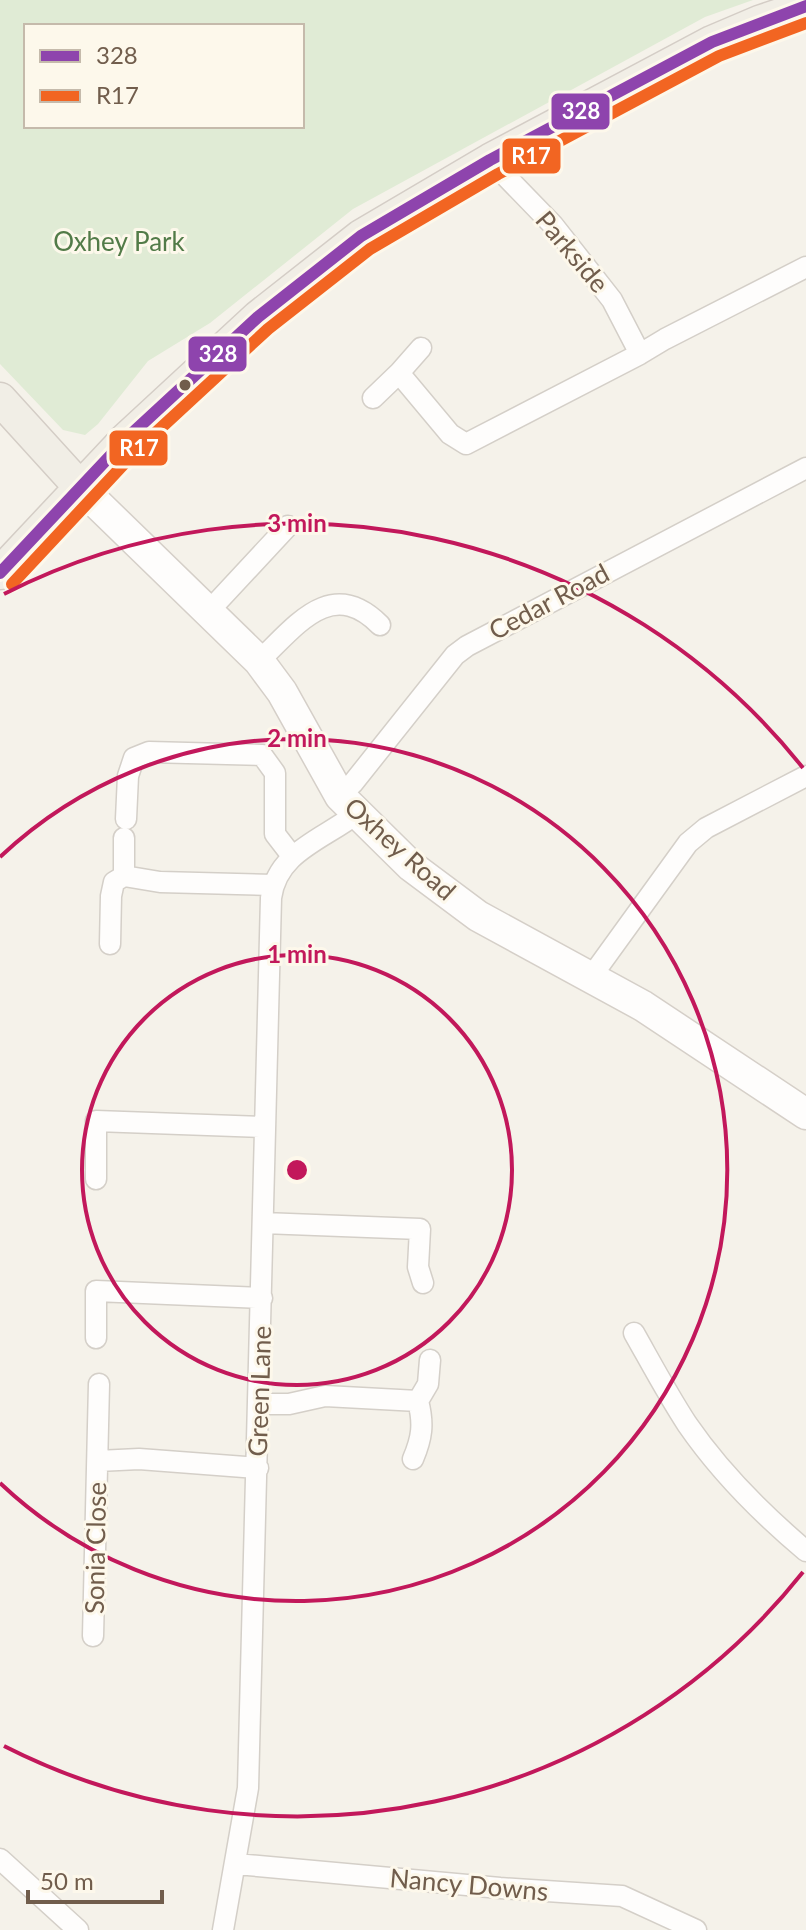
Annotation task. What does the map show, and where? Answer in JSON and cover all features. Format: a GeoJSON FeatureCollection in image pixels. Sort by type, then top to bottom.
{"type":"FeatureCollection","features":[{"type":"Feature","properties":{"kind":"main road"},"geometry":{"type":"LineString","coordinates":[[0,573],[126,439],[269,308],[361,236],[490,160],[712,42],[806,6]]}},
{"type":"Feature","properties":{"kind":"main road"},"geometry":{"type":"LineString","coordinates":[[0,399],[80,487]]}},
{"type":"Feature","properties":{"kind":"street","name":"Parkside"},"geometry":{"type":"LineString","coordinates":[[490,160],[553,225],[612,300],[640,354]]}},
{"type":"Feature","properties":{"kind":"street"},"geometry":{"type":"LineString","coordinates":[[399,373],[450,434],[466,444],[806,267]]}},
{"type":"Feature","properties":{"kind":"street"},"geometry":{"type":"LineString","coordinates":[[373,398],[421,348]]}},
{"type":"Feature","properties":{"kind":"street","name":"Cedar Road"},"geometry":{"type":"LineString","coordinates":[[348,805],[353,783],[455,655],[467,646],[806,468]]}},
{"type":"Feature","properties":{"kind":"street","name":"Oxhey Road"},"geometry":{"type":"LineString","coordinates":[[80,487],[259,661],[282,692],[348,805],[447,895],[507,932],[643,1006],[806,1114]]}},
{"type":"Feature","properties":{"kind":"street"},"geometry":{"type":"LineString","coordinates":[[208,612],[288,526]]}},
{"type":"Feature","properties":{"kind":"street"},"geometry":{"type":"LineString","coordinates":[[259,661],[305,616],[329,605],[356,606],[380,625]]}},
{"type":"Feature","properties":{"kind":"street"},"geometry":{"type":"LineString","coordinates":[[124,876],[128,776],[134,758],[149,752],[262,755],[275,773],[275,834],[292,856]]}},
{"type":"Feature","properties":{"kind":"street"},"geometry":{"type":"LineString","coordinates":[[591,977],[688,843],[706,828],[806,776]]}},
{"type":"Feature","properties":{"kind":"street"},"geometry":{"type":"LineString","coordinates":[[110,944],[112,887],[117,879],[124,876],[160,882],[273,885],[282,866],[348,805]]}},
{"type":"Feature","properties":{"kind":"street","name":"Green Lane"},"geometry":{"type":"LineString","coordinates":[[223,1930],[248,1788],[273,885]]}},
{"type":"Feature","properties":{"kind":"street"},"geometry":{"type":"LineString","coordinates":[[96,1179],[96,1121],[265,1127]]}},
{"type":"Feature","properties":{"kind":"street"},"geometry":{"type":"LineString","coordinates":[[263,1223],[420,1229],[418,1267],[423,1283]]}},
{"type":"Feature","properties":{"kind":"street"},"geometry":{"type":"LineString","coordinates":[[96,1338],[96,1291],[262,1298]]}},
{"type":"Feature","properties":{"kind":"street"},"geometry":{"type":"LineString","coordinates":[[634,1333],[688,1425],[714,1459],[776,1526],[806,1551]]}},
{"type":"Feature","properties":{"kind":"street"},"geometry":{"type":"LineString","coordinates":[[413,1459],[423,1431],[418,1401],[428,1384],[430,1360]]}},
{"type":"Feature","properties":{"kind":"street","name":"Sonia Close"},"geometry":{"type":"LineString","coordinates":[[93,1636],[99,1384]]}},
{"type":"Feature","properties":{"kind":"street"},"geometry":{"type":"LineString","coordinates":[[259,1404],[289,1404],[325,1396],[418,1401]]}},
{"type":"Feature","properties":{"kind":"street","name":"Sonia Close"},"geometry":{"type":"LineString","coordinates":[[98,1461],[139,1459],[258,1468]]}},
{"type":"Feature","properties":{"kind":"street"},"geometry":{"type":"LineString","coordinates":[[0,1859],[78,1930]]}},
{"type":"Feature","properties":{"kind":"street","name":"Nancy Downs"},"geometry":{"type":"LineString","coordinates":[[236,1864],[622,1896],[696,1930]]}},
{"type":"Feature","properties":{"kind":"green space","name":"Oxhey Park"},"geometry":{"type":"Polygon","coordinates":[[[0,0],[753,0],[705,17],[353,209],[210,323],[148,361],[98,424],[85,435],[63,430],[0,364],[0,0]]]}},
{"type":"Feature","properties":{"kind":"transit line","name":"328"},"geometry":{"type":"LineString","coordinates":[[0,573],[126,439],[258,317],[361,236],[490,160],[712,42],[806,6]]}},
{"type":"Feature","properties":{"kind":"transit line","name":"R17"},"geometry":{"type":"LineString","coordinates":[[12,584],[137,450],[268,329],[370,249],[498,174],[719,56],[806,23]]}}]}
